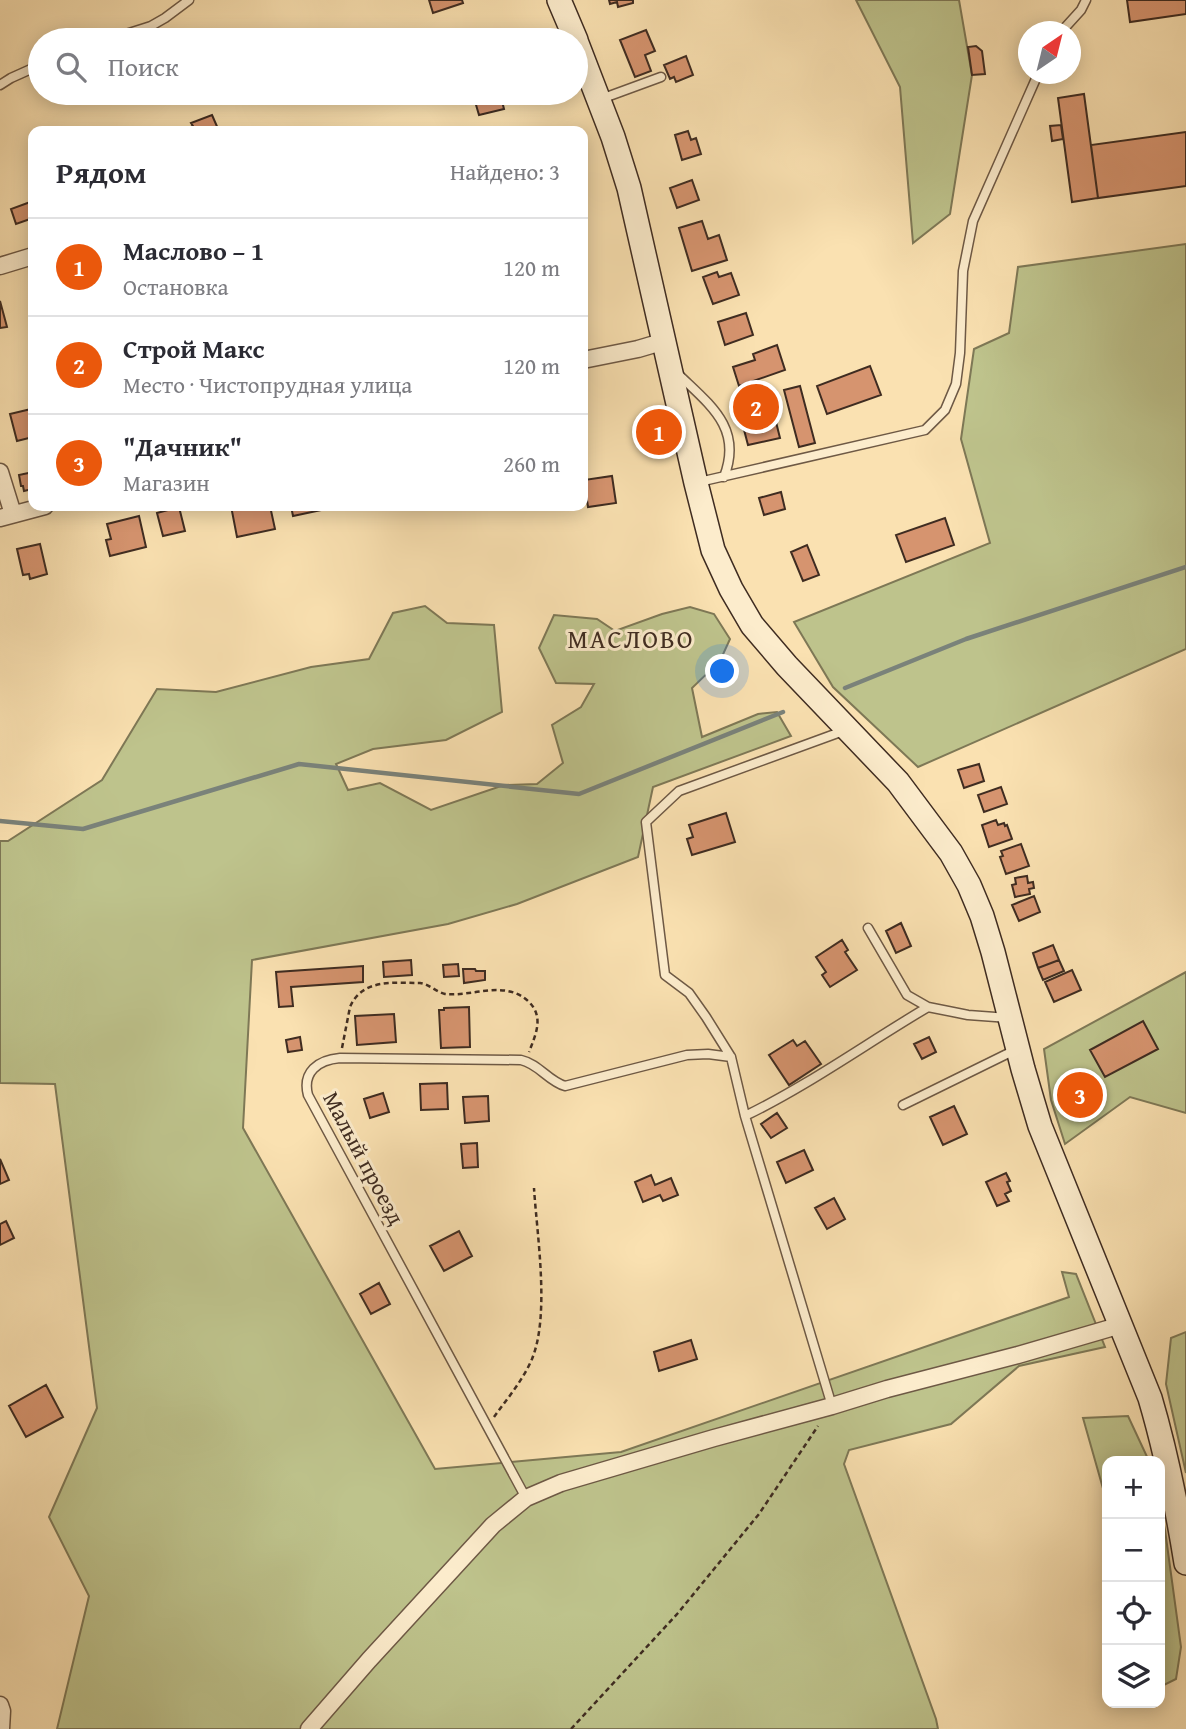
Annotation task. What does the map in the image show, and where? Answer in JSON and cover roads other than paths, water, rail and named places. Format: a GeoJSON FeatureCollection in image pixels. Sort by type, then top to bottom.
{"type":"FeatureCollection","features":[{"type":"Feature","properties":{"kind":"main road"},"geometry":{"type":"LineString","coordinates":[[559,0],[571,28]]}},
{"type":"Feature","properties":{"kind":"main road"},"geometry":{"type":"LineString","coordinates":[[588,74],[613,137],[629,188],[713,550],[752,625],[787,666],[898,782],[951,853],[969,885],[982,916],[1040,1126],[1150,1398],[1164,1443],[1186,1563]]}},
{"type":"Feature","properties":{"kind":"street"},"geometry":{"type":"LineString","coordinates":[[0,266],[28,258]]}},
{"type":"Feature","properties":{"kind":"street"},"geometry":{"type":"LineString","coordinates":[[588,359],[664,341]]}},
{"type":"Feature","properties":{"kind":"street"},"geometry":{"type":"LineString","coordinates":[[0,472],[7,516],[28,510]]}},
{"type":"Feature","properties":{"kind":"street"},"geometry":{"type":"LineString","coordinates":[[309,1729],[477,1542],[526,1497],[561,1483],[714,1438],[1121,1325]]}},
{"type":"Feature","properties":{"kind":"street"},"geometry":{"type":"LineString","coordinates":[[0,1704],[1,1729]]}},
{"type":"Feature","properties":{"kind":"lane"},"geometry":{"type":"LineString","coordinates":[[145,28],[165,18],[189,0]]}},
{"type":"Feature","properties":{"kind":"lane"},"geometry":{"type":"LineString","coordinates":[[1071,21],[1086,0]]}},
{"type":"Feature","properties":{"kind":"lane"},"geometry":{"type":"LineString","coordinates":[[0,85],[28,70]]}},
{"type":"Feature","properties":{"kind":"lane"},"geometry":{"type":"LineString","coordinates":[[598,101],[661,77]]}},
{"type":"Feature","properties":{"kind":"lane"},"geometry":{"type":"LineString","coordinates":[[696,483],[925,430],[945,410],[956,384],[963,271],[973,221],[1034,84]]}},
{"type":"Feature","properties":{"kind":"lane"},"geometry":{"type":"LineString","coordinates":[[671,367],[722,421],[731,449],[730,463],[724,477]]}},
{"type":"Feature","properties":{"kind":"lane"},"geometry":{"type":"LineString","coordinates":[[832,1406],[745,1116],[731,1057],[689,993],[666,975],[646,822],[679,791],[847,730]]}},
{"type":"Feature","properties":{"kind":"lane"},"geometry":{"type":"LineString","coordinates":[[867,928],[909,998],[928,1007],[968,1015],[1010,1018]]}},
{"type":"Feature","properties":{"kind":"lane"},"geometry":{"type":"LineString","coordinates":[[745,1116],[778,1100],[928,1007]]}},
{"type":"Feature","properties":{"kind":"lane"},"geometry":{"type":"LineString","coordinates":[[903,1105],[1018,1048]]}},
{"type":"Feature","properties":{"kind":"lane","name":"Малый проезд"},"geometry":{"type":"LineString","coordinates":[[526,1497],[309,1096],[307,1080],[324,1060],[340,1058],[525,1060],[565,1086],[687,1055],[731,1057]]}},
{"type":"Feature","properties":{"kind":"waterway"},"geometry":{"type":"LineString","coordinates":[[845,688],[966,639],[1186,567]]}},
{"type":"Feature","properties":{"kind":"waterway"},"geometry":{"type":"LineString","coordinates":[[0,821],[83,829],[299,764],[579,794],[783,712]]}},
{"type":"Feature","properties":{"kind":"place","name":"Строй Макс"},"geometry":{"type":"Point","coordinates":[756,407]}},
{"type":"Feature","properties":{"kind":"place","name":"Маслово – 1"},"geometry":{"type":"Point","coordinates":[659,432]}},
{"type":"Feature","properties":{"kind":"place","name":"\"Дачник\""},"geometry":{"type":"Point","coordinates":[1080,1095]}},
{"type":"Feature","properties":{"kind":"district","name":"МАСЛОВО"},"geometry":{"type":"Point","coordinates":[631,639]}}]}
